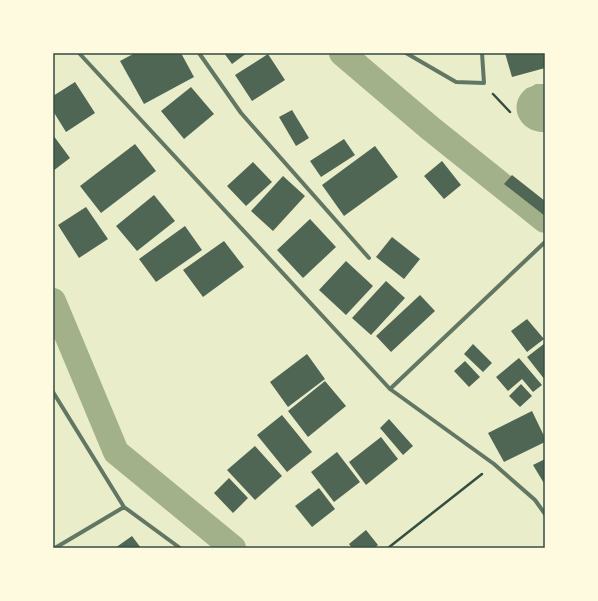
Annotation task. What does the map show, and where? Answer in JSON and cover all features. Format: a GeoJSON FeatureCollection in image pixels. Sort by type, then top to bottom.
{"type":"FeatureCollection","features":[{"type":"Feature","properties":{"kind":"street"},"geometry":{"type":"LineString","coordinates":[[79,53],[390,389],[494,464],[535,500],[545,514]]}},
{"type":"Feature","properties":{"kind":"street"},"geometry":{"type":"LineString","coordinates":[[198,53],[241,113],[368,258]]}},
{"type":"Feature","properties":{"kind":"street"},"geometry":{"type":"LineString","coordinates":[[406,53],[456,82],[484,83],[482,53]]}},
{"type":"Feature","properties":{"kind":"street"},"geometry":{"type":"LineString","coordinates":[[390,389],[545,242]]}},
{"type":"Feature","properties":{"kind":"street"},"geometry":{"type":"LineString","coordinates":[[53,392],[124,506],[180,548]]}},
{"type":"Feature","properties":{"kind":"street"},"geometry":{"type":"LineString","coordinates":[[55,548],[124,506]]}},
{"type":"Feature","properties":{"kind":"path"},"geometry":{"type":"LineString","coordinates":[[484,83],[510,112]]}},
{"type":"Feature","properties":{"kind":"path"},"geometry":{"type":"LineString","coordinates":[[388,548],[494,464]]}},
{"type":"Feature","properties":{"kind":"shaded area"},"geometry":{"type":"Polygon","coordinates":[[[536,84],[545,84],[545,132],[528,128],[522,123],[518,116],[517,102],[527,88],[536,84]]]}},
{"type":"Feature","properties":{"kind":"building"},"geometry":{"type":"Polygon","coordinates":[[[135,53],[181,53],[194,77],[144,104],[120,61],[135,53]]]}},
{"type":"Feature","properties":{"kind":"building"},"geometry":{"type":"Polygon","coordinates":[[[224,53],[247,53],[232,64],[224,53]]]}},
{"type":"Feature","properties":{"kind":"building"},"geometry":{"type":"Polygon","coordinates":[[[505,53],[545,53],[545,68],[512,77],[505,53]]]}},
{"type":"Feature","properties":{"kind":"building"},"geometry":{"type":"Polygon","coordinates":[[[268,54],[285,80],[252,101],[235,75],[268,54]]]}},
{"type":"Feature","properties":{"kind":"building"},"geometry":{"type":"Polygon","coordinates":[[[75,82],[95,113],[66,132],[53,111],[53,96],[75,82]]]}},
{"type":"Feature","properties":{"kind":"building"},"geometry":{"type":"Polygon","coordinates":[[[191,87],[214,114],[184,139],[161,111],[191,87]]]}},
{"type":"Feature","properties":{"kind":"building"},"geometry":{"type":"Polygon","coordinates":[[[292,110],[309,138],[296,146],[279,117],[292,110]]]}},
{"type":"Feature","properties":{"kind":"building"},"geometry":{"type":"Polygon","coordinates":[[[53,135],[70,158],[53,171],[53,135]]]}},
{"type":"Feature","properties":{"kind":"building"},"geometry":{"type":"Polygon","coordinates":[[[344,139],[355,155],[321,177],[310,161],[344,139]]]}},
{"type":"Feature","properties":{"kind":"building"},"geometry":{"type":"Polygon","coordinates":[[[135,144],[156,171],[101,213],[80,186],[135,144]]]}},
{"type":"Feature","properties":{"kind":"building"},"geometry":{"type":"Polygon","coordinates":[[[375,146],[398,177],[344,216],[322,185],[375,146]]]}},
{"type":"Feature","properties":{"kind":"building"},"geometry":{"type":"Polygon","coordinates":[[[442,161],[461,185],[444,199],[424,176],[442,161]]]}},
{"type":"Feature","properties":{"kind":"building"},"geometry":{"type":"Polygon","coordinates":[[[253,162],[272,182],[246,206],[227,186],[253,162]]]}},
{"type":"Feature","properties":{"kind":"building"},"geometry":{"type":"Polygon","coordinates":[[[512,175],[545,201],[545,216],[504,184],[512,175]]]}},
{"type":"Feature","properties":{"kind":"building"},"geometry":{"type":"Polygon","coordinates":[[[283,176],[305,196],[273,231],[251,211],[283,176]]]}},
{"type":"Feature","properties":{"kind":"building"},"geometry":{"type":"Polygon","coordinates":[[[154,195],[175,221],[137,251],[116,226],[154,195]]]}},
{"type":"Feature","properties":{"kind":"building"},"geometry":{"type":"Polygon","coordinates":[[[86,207],[108,239],[79,258],[58,225],[86,207]]]}},
{"type":"Feature","properties":{"kind":"building"},"geometry":{"type":"Polygon","coordinates":[[[310,219],[336,247],[303,278],[277,250],[310,219]]]}},
{"type":"Feature","properties":{"kind":"building"},"geometry":{"type":"Polygon","coordinates":[[[185,226],[202,250],[156,282],[139,259],[185,226]]]}},
{"type":"Feature","properties":{"kind":"building"},"geometry":{"type":"Polygon","coordinates":[[[392,237],[420,259],[404,279],[376,257],[392,237]]]}},
{"type":"Feature","properties":{"kind":"building"},"geometry":{"type":"Polygon","coordinates":[[[224,241],[244,267],[203,297],[183,270],[224,241]]]}},
{"type":"Feature","properties":{"kind":"building"},"geometry":{"type":"Polygon","coordinates":[[[346,261],[373,286],[346,315],[319,290],[346,261]]]}},
{"type":"Feature","properties":{"kind":"building"},"geometry":{"type":"Polygon","coordinates":[[[386,281],[405,298],[371,335],[352,318],[386,281]]]}},
{"type":"Feature","properties":{"kind":"building"},"geometry":{"type":"Polygon","coordinates":[[[420,295],[435,311],[391,352],[376,336],[420,295]]]}},
{"type":"Feature","properties":{"kind":"building"},"geometry":{"type":"Polygon","coordinates":[[[527,319],[544,339],[527,352],[511,331],[527,319]]]}},
{"type":"Feature","properties":{"kind":"building"},"geometry":{"type":"Polygon","coordinates":[[[545,343],[545,380],[527,357],[545,343]]]}},
{"type":"Feature","properties":{"kind":"building"},"geometry":{"type":"Polygon","coordinates":[[[473,344],[492,363],[483,372],[464,354],[473,344]]]}},
{"type":"Feature","properties":{"kind":"building"},"geometry":{"type":"Polygon","coordinates":[[[307,354],[325,379],[288,407],[270,382],[307,354]]]}},
{"type":"Feature","properties":{"kind":"building"},"geometry":{"type":"Polygon","coordinates":[[[519,358],[542,385],[533,392],[522,379],[508,391],[496,377],[519,358]]]}},
{"type":"Feature","properties":{"kind":"building"},"geometry":{"type":"Polygon","coordinates":[[[465,361],[480,377],[469,387],[454,371],[465,361]]]}},
{"type":"Feature","properties":{"kind":"building"},"geometry":{"type":"Polygon","coordinates":[[[325,381],[346,406],[308,437],[288,411],[325,381]]]}},
{"type":"Feature","properties":{"kind":"building"},"geometry":{"type":"Polygon","coordinates":[[[521,384],[532,396],[520,407],[509,396],[521,384]]]}},
{"type":"Feature","properties":{"kind":"building"},"geometry":{"type":"Polygon","coordinates":[[[532,411],[545,438],[545,442],[504,462],[488,433],[532,411]]]}},
{"type":"Feature","properties":{"kind":"building"},"geometry":{"type":"Polygon","coordinates":[[[282,415],[312,452],[287,472],[257,435],[282,415]]]}},
{"type":"Feature","properties":{"kind":"building"},"geometry":{"type":"Polygon","coordinates":[[[389,419],[413,446],[403,455],[380,428],[389,419]]]}},
{"type":"Feature","properties":{"kind":"building"},"geometry":{"type":"Polygon","coordinates":[[[381,437],[398,459],[366,485],[349,462],[381,437]]]}},
{"type":"Feature","properties":{"kind":"building"},"geometry":{"type":"Polygon","coordinates":[[[255,446],[282,476],[255,500],[227,470],[255,446]]]}},
{"type":"Feature","properties":{"kind":"building"},"geometry":{"type":"Polygon","coordinates":[[[337,452],[360,482],[334,502],[311,472],[337,452]]]}},
{"type":"Feature","properties":{"kind":"building"},"geometry":{"type":"Polygon","coordinates":[[[545,459],[545,485],[533,465],[545,459]]]}},
{"type":"Feature","properties":{"kind":"building"},"geometry":{"type":"Polygon","coordinates":[[[229,478],[248,498],[233,513],[214,493],[229,478]]]}},
{"type":"Feature","properties":{"kind":"building"},"geometry":{"type":"Polygon","coordinates":[[[319,488],[335,509],[312,527],[295,506],[319,488]]]}},
{"type":"Feature","properties":{"kind":"building"},"geometry":{"type":"Polygon","coordinates":[[[366,530],[378,545],[374,548],[352,548],[349,544],[366,530]]]}},
{"type":"Feature","properties":{"kind":"building"},"geometry":{"type":"Polygon","coordinates":[[[132,536],[141,548],[115,548],[132,536]]]}},
{"type":"Feature","properties":{"kind":"waterway"},"geometry":{"type":"LineString","coordinates":[[342,53],[430,128],[545,220]]}},
{"type":"Feature","properties":{"kind":"waterway"},"geometry":{"type":"LineString","coordinates":[[53,301],[116,452],[233,548]]}}]}
